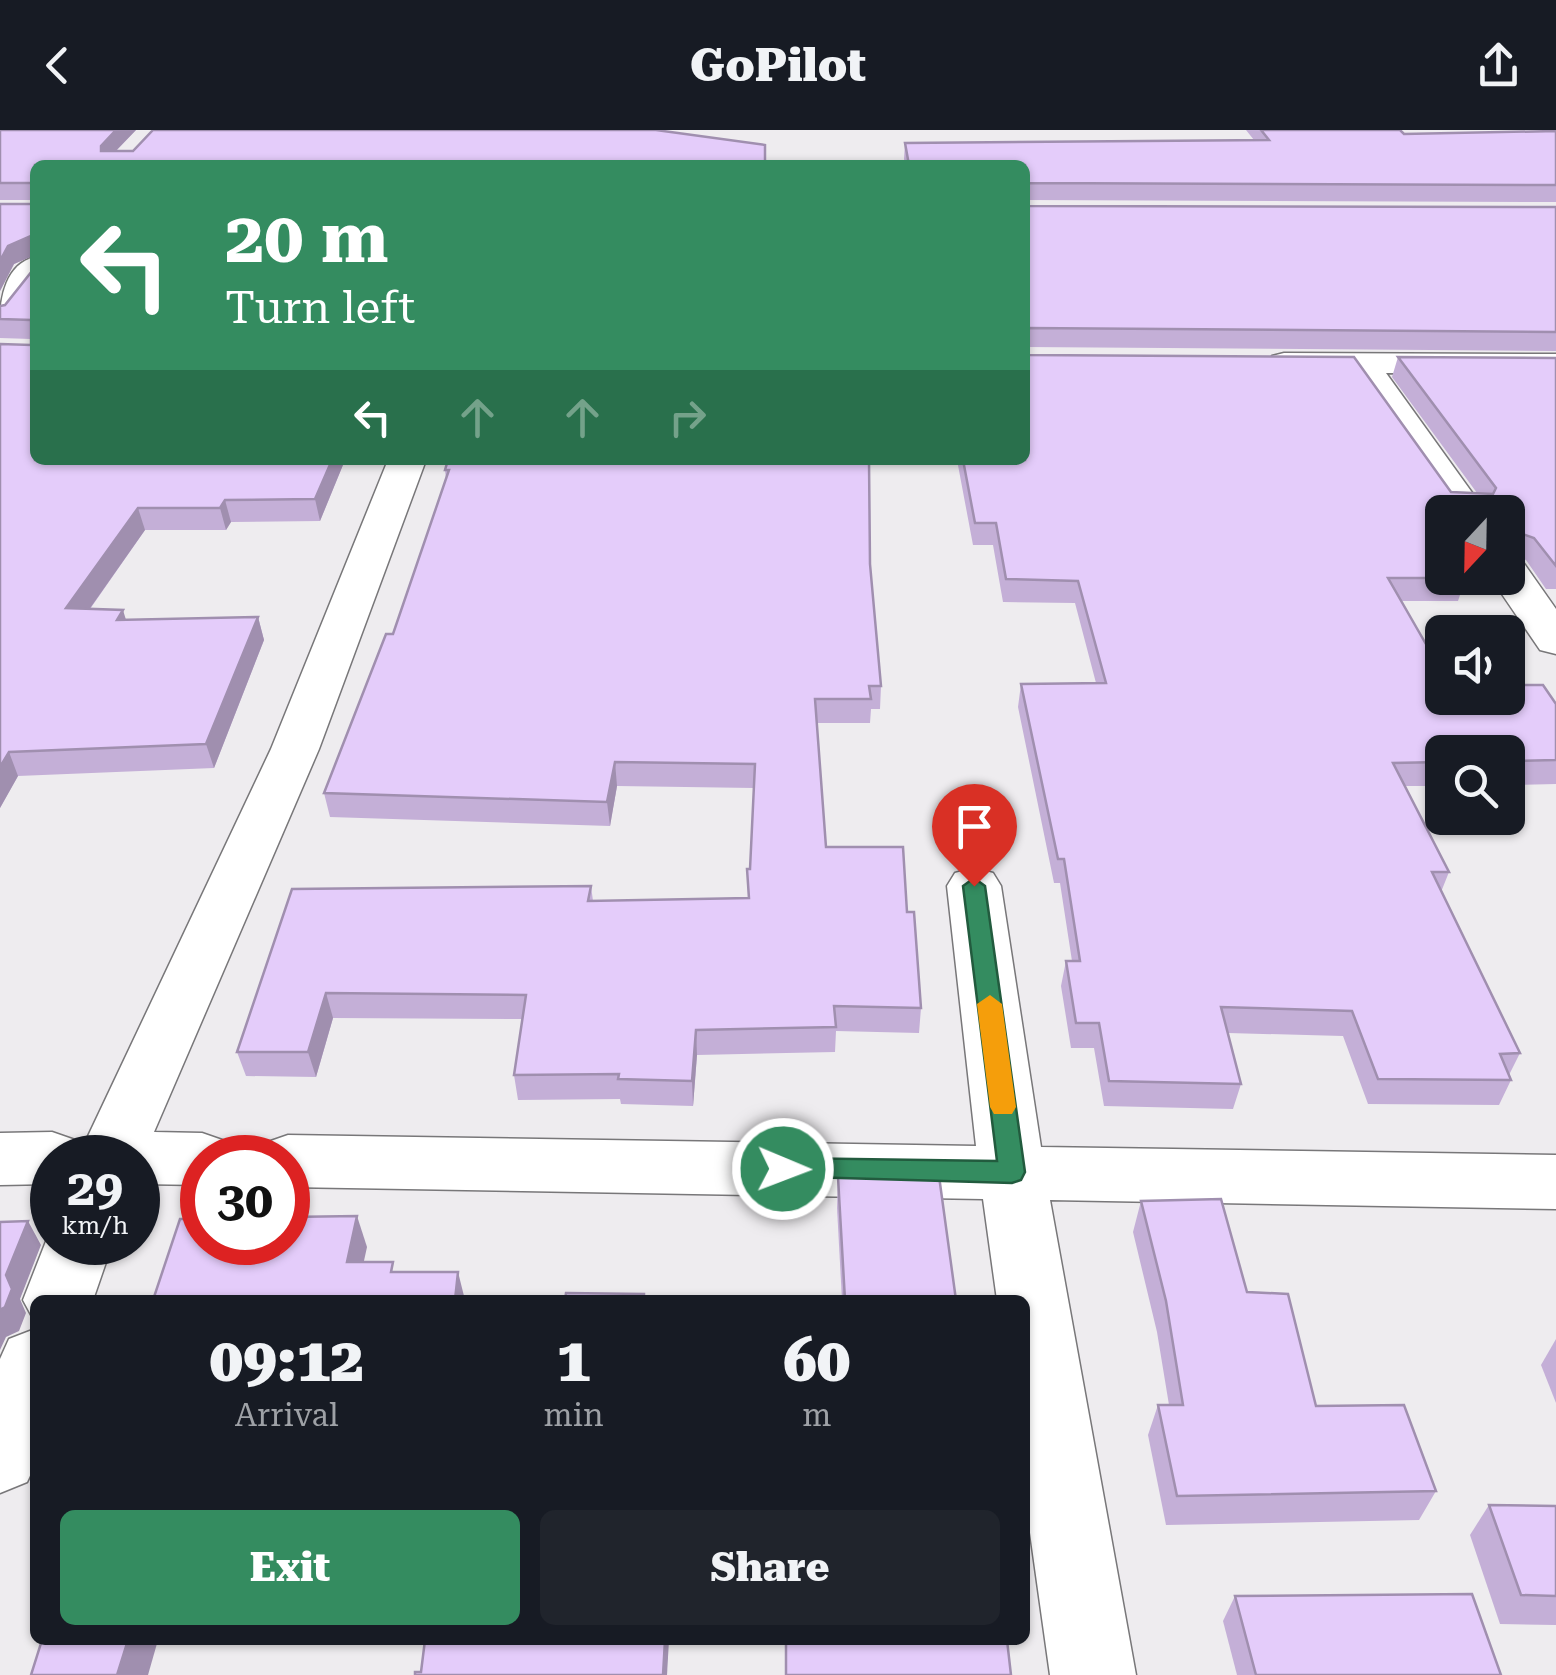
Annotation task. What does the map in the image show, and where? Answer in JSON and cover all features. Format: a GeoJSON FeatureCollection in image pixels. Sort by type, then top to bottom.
{"type":"FeatureCollection","features":[{"type":"Feature","properties":{"kind":"street"},"geometry":{"type":"LineString","coordinates":[[0,313],[30,273]]}},
{"type":"Feature","properties":{"kind":"street"},"geometry":{"type":"LineString","coordinates":[[1242,362],[1556,364]]}},
{"type":"Feature","properties":{"kind":"street"},"geometry":{"type":"LineString","coordinates":[[1361,363],[1454,495]]}},
{"type":"Feature","properties":{"kind":"street"},"geometry":{"type":"LineString","coordinates":[[120,1135],[294,749],[405,465]]}},
{"type":"Feature","properties":{"kind":"street"},"geometry":{"type":"LineString","coordinates":[[1524,595],[1556,641]]}},
{"type":"Feature","properties":{"kind":"street"},"geometry":{"type":"LineString","coordinates":[[974,886],[1012,1172],[1093,1675]]}},
{"type":"Feature","properties":{"kind":"street"},"geometry":{"type":"LineString","coordinates":[[0,1159],[30,1158]]}},
{"type":"Feature","properties":{"kind":"street"},"geometry":{"type":"LineString","coordinates":[[310,1161],[1556,1182]]}},
{"type":"Feature","properties":{"kind":"street"},"geometry":{"type":"LineString","coordinates":[[60,1295],[71,1265]]}},
{"type":"Feature","properties":{"kind":"street"},"geometry":{"type":"LineString","coordinates":[[0,1457],[30,1376]]}},
{"type":"Feature","properties":{"kind":"building"},"geometry":{"type":"Polygon","coordinates":[[[0,130],[116,130],[101,151],[133,151],[153,130],[656,130],[765,145],[765,160],[30,160],[30,183],[0,183],[0,130]]]}},
{"type":"Feature","properties":{"kind":"building"},"geometry":{"type":"Polygon","coordinates":[[[1261,130],[1400,130],[1404,134],[1556,131],[1556,185],[1030,183],[1030,160],[908,160],[905,143],[1269,140],[1261,130]]]}},
{"type":"Feature","properties":{"kind":"building"},"geometry":{"type":"Polygon","coordinates":[[[0,204],[30,204],[30,236],[8,246],[0,261],[0,204]]]}},
{"type":"Feature","properties":{"kind":"building"},"geometry":{"type":"Polygon","coordinates":[[[1030,206],[1556,207],[1556,332],[1030,328],[1030,206]]]}},
{"type":"Feature","properties":{"kind":"building"},"geometry":{"type":"Polygon","coordinates":[[[30,274],[30,320],[0,319],[0,306],[30,274]]]}},
{"type":"Feature","properties":{"kind":"building"},"geometry":{"type":"Polygon","coordinates":[[[0,344],[30,345],[30,465],[330,465],[315,499],[225,500],[220,508],[138,508],[66,608],[123,610],[117,620],[258,617],[206,744],[9,752],[0,767],[0,344]]]}},
{"type":"Feature","properties":{"kind":"building"},"geometry":{"type":"Polygon","coordinates":[[[1030,355],[1354,357],[1451,492],[1493,494],[1496,488],[1398,357],[1556,358],[1556,566],[1534,538],[1525,535],[1525,495],[1425,495],[1425,578],[1388,578],[1425,642],[1425,715],[1525,715],[1525,685],[1543,685],[1556,704],[1556,760],[1525,761],[1525,735],[1425,735],[1425,762],[1393,763],[1425,825],[1425,835],[1430,835],[1449,872],[1432,872],[1520,1053],[1500,1054],[1511,1080],[1378,1079],[1352,1011],[1221,1007],[1241,1084],[1109,1081],[1099,1023],[1076,1023],[1066,961],[1080,961],[1064,859],[1058,859],[1021,684],[1106,683],[1078,581],[1006,579],[996,523],[975,523],[964,465],[1030,465],[1030,355]]]}},
{"type":"Feature","properties":{"kind":"building"},"geometry":{"type":"Polygon","coordinates":[[[446,465],[869,465],[870,564],[881,686],[869,686],[871,699],[815,699],[826,847],[903,847],[907,912],[914,912],[921,1008],[834,1006],[836,1027],[696,1030],[692,1081],[618,1079],[619,1074],[514,1075],[526,995],[326,993],[308,1052],[237,1052],[292,889],[591,886],[588,901],[749,898],[747,869],[755,764],[615,762],[607,802],[324,793],[386,634],[393,634],[449,470],[445,470],[446,465]]]}},
{"type":"Feature","properties":{"kind":"building"},"geometry":{"type":"Polygon","coordinates":[[[939,1176],[955,1295],[845,1295],[838,1177],[939,1176]]]}},
{"type":"Feature","properties":{"kind":"building"},"geometry":{"type":"Polygon","coordinates":[[[1221,1199],[1247,1292],[1288,1294],[1316,1406],[1404,1405],[1436,1491],[1177,1496],[1158,1405],[1183,1405],[1166,1301],[1141,1201],[1221,1199]]]}},
{"type":"Feature","properties":{"kind":"building"},"geometry":{"type":"Polygon","coordinates":[[[357,1216],[347,1262],[393,1262],[391,1272],[458,1272],[456,1295],[155,1295],[180,1219],[180,1265],[310,1265],[310,1217],[357,1216]]]}},
{"type":"Feature","properties":{"kind":"building"},"geometry":{"type":"Polygon","coordinates":[[[28,1221],[6,1275],[12,1289],[0,1310],[0,1222],[28,1221]]]}},
{"type":"Feature","properties":{"kind":"building"},"geometry":{"type":"Polygon","coordinates":[[[566,1293],[644,1294],[644,1295],[566,1293]]]}},
{"type":"Feature","properties":{"kind":"building"},"geometry":{"type":"Polygon","coordinates":[[[1489,1505],[1556,1506],[1556,1596],[1521,1595],[1489,1505]]]}},
{"type":"Feature","properties":{"kind":"building"},"geometry":{"type":"Polygon","coordinates":[[[1472,1594],[1501,1675],[1256,1675],[1235,1596],[1472,1594]]]}},
{"type":"Feature","properties":{"kind":"building"},"geometry":{"type":"Polygon","coordinates":[[[40,1645],[126,1645],[117,1675],[31,1675],[40,1645]]]}},
{"type":"Feature","properties":{"kind":"building"},"geometry":{"type":"Polygon","coordinates":[[[424,1645],[665,1645],[663,1675],[415,1675],[421,1672],[424,1645]]]}},
{"type":"Feature","properties":{"kind":"building"},"geometry":{"type":"Polygon","coordinates":[[[786,1645],[1008,1645],[1011,1675],[786,1675],[786,1645]]]}},
{"type":"Feature","properties":{"kind":"slow traffic"},"geometry":{"type":"LineString","coordinates":[[990,1004],[1003,1107]]}},
{"type":"Feature","properties":{"kind":"route"},"geometry":{"type":"LineString","coordinates":[[783,1169],[1012,1172],[974,886]]}}]}
